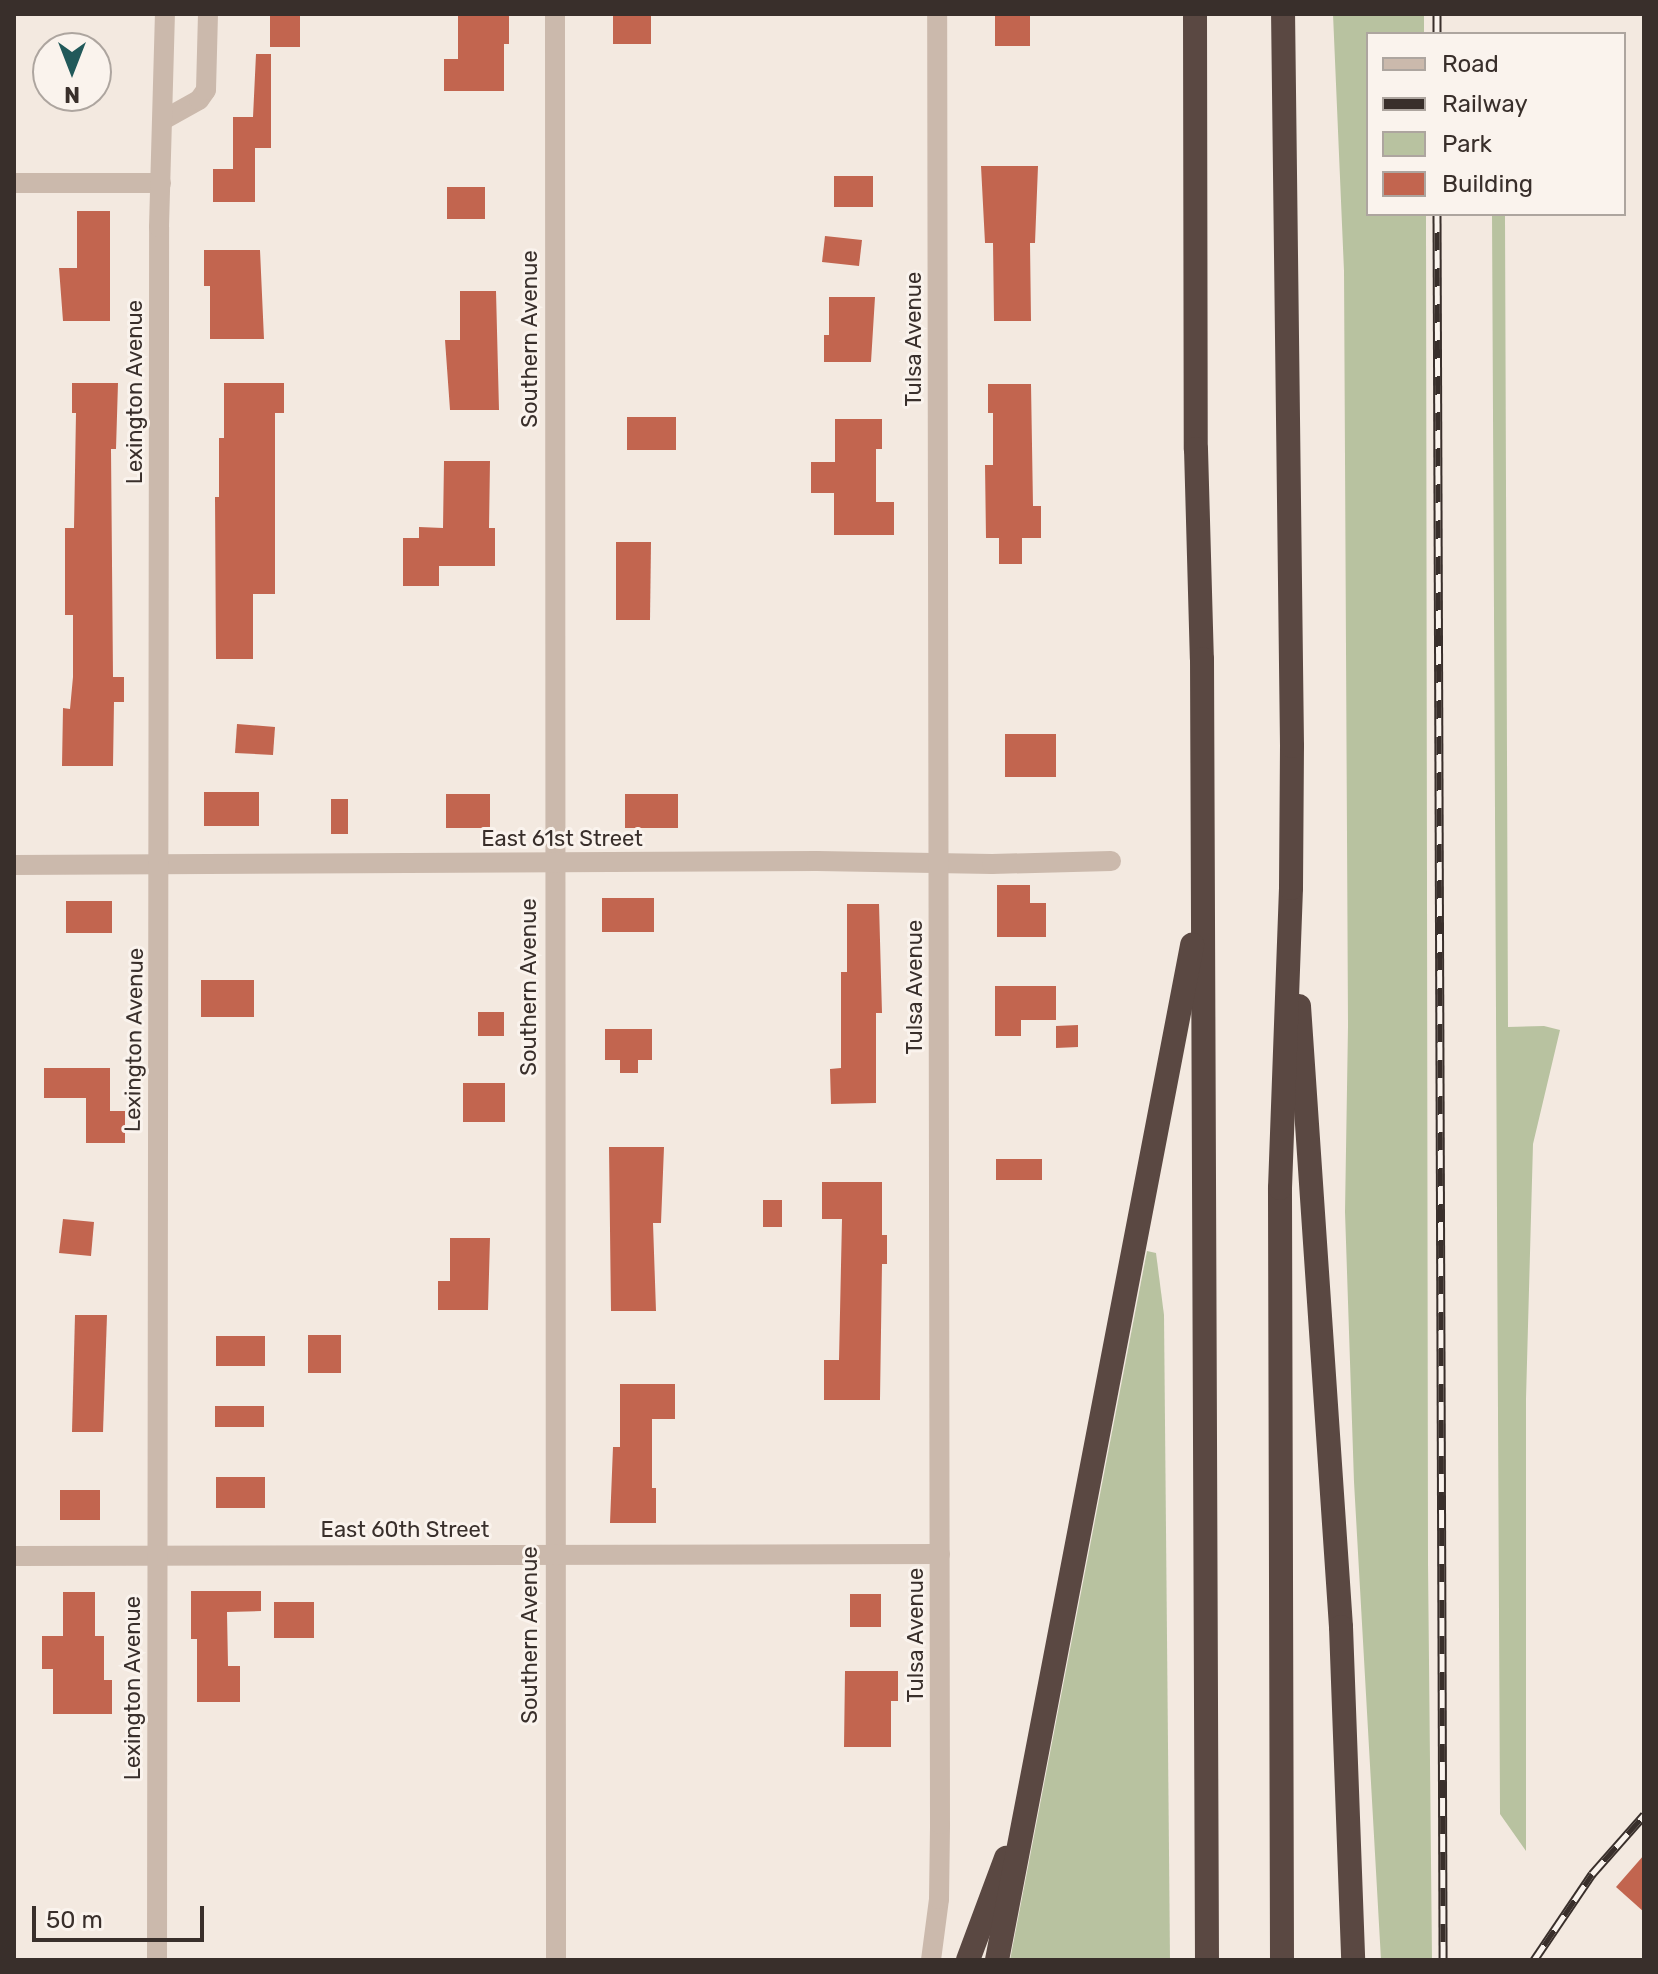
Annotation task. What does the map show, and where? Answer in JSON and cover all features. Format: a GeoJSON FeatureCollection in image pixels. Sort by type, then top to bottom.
{"type":"FeatureCollection","features":[{"type":"Feature","properties":{"kind":"highway"},"geometry":{"type":"LineString","coordinates":[[1195,14],[1196,449],[1202,659],[1207,1960]]}},
{"type":"Feature","properties":{"kind":"highway"},"geometry":{"type":"LineString","coordinates":[[1282,1960],[1280,1188],[1291,888],[1290,378],[1283,14]]}},
{"type":"Feature","properties":{"kind":"highway"},"geometry":{"type":"LineString","coordinates":[[997,1960],[1203,888]]}},
{"type":"Feature","properties":{"kind":"highway"},"geometry":{"type":"LineString","coordinates":[[1291,888],[1341,1627],[1353,1960]]}},
{"type":"Feature","properties":{"kind":"highway"},"geometry":{"type":"LineString","coordinates":[[968,1960],[1033,1784]]}},
{"type":"Feature","properties":{"kind":"street","name":"Lexington Avenue"},"geometry":{"type":"LineString","coordinates":[[157,1960],[161,183],[165,14]]}},
{"type":"Feature","properties":{"kind":"street"},"geometry":{"type":"LineString","coordinates":[[163,120],[199,100],[206,90],[208,14]]}},
{"type":"Feature","properties":{"kind":"street","name":"Southern Avenue"},"geometry":{"type":"LineString","coordinates":[[555,14],[553,1553],[556,1960]]}},
{"type":"Feature","properties":{"kind":"street","name":"Tulsa Avenue"},"geometry":{"type":"LineString","coordinates":[[931,1960],[939,1899],[937,14]]}},
{"type":"Feature","properties":{"kind":"street"},"geometry":{"type":"LineString","coordinates":[[14,183],[161,183]]}},
{"type":"Feature","properties":{"kind":"street","name":"East 61st Street"},"geometry":{"type":"LineString","coordinates":[[14,865],[1111,861]]}},
{"type":"Feature","properties":{"kind":"street","name":"East 60th Street"},"geometry":{"type":"LineString","coordinates":[[14,1556],[940,1554]]}},
{"type":"Feature","properties":{"kind":"green space"},"geometry":{"type":"Polygon","coordinates":[[[1333,14],[1424,14],[1424,32],[1366,32],[1366,216],[1426,216],[1428,1562],[1432,1960],[1381,1960],[1354,1482],[1345,1212],[1348,1026],[1344,271],[1333,14]]]}},
{"type":"Feature","properties":{"kind":"green space"},"geometry":{"type":"Polygon","coordinates":[[[1492,216],[1505,216],[1508,1027],[1544,1026],[1560,1030],[1533,1144],[1526,1399],[1526,1851],[1500,1814],[1492,216]]]}},
{"type":"Feature","properties":{"kind":"green space"},"geometry":{"type":"Polygon","coordinates":[[[1147,1251],[1156,1253],[1164,1315],[1170,1960],[1010,1960],[1147,1251]]]}},
{"type":"Feature","properties":{"kind":"building"},"geometry":{"type":"Polygon","coordinates":[[[270,14],[300,14],[300,47],[270,47],[270,14]]]}},
{"type":"Feature","properties":{"kind":"building"},"geometry":{"type":"Polygon","coordinates":[[[458,14],[509,14],[509,44],[504,44],[504,91],[444,91],[444,59],[458,59],[458,14]]]}},
{"type":"Feature","properties":{"kind":"building"},"geometry":{"type":"Polygon","coordinates":[[[613,14],[651,14],[651,44],[613,44],[613,14]]]}},
{"type":"Feature","properties":{"kind":"building"},"geometry":{"type":"Polygon","coordinates":[[[995,14],[1030,14],[1030,46],[995,46],[995,14]]]}},
{"type":"Feature","properties":{"kind":"building"},"geometry":{"type":"Polygon","coordinates":[[[256,54],[271,54],[271,148],[255,148],[255,202],[213,202],[213,169],[233,169],[233,117],[253,117],[256,54]]]}},
{"type":"Feature","properties":{"kind":"building"},"geometry":{"type":"Polygon","coordinates":[[[981,166],[1038,166],[1035,243],[1030,243],[1031,321],[994,321],[993,243],[985,243],[981,166]]]}},
{"type":"Feature","properties":{"kind":"building"},"geometry":{"type":"Polygon","coordinates":[[[834,176],[873,176],[873,207],[834,207],[834,176]]]}},
{"type":"Feature","properties":{"kind":"building"},"geometry":{"type":"Polygon","coordinates":[[[447,187],[485,187],[485,219],[447,219],[447,187]]]}},
{"type":"Feature","properties":{"kind":"building"},"geometry":{"type":"Polygon","coordinates":[[[77,211],[110,211],[110,321],[63,321],[59,268],[77,268],[77,211]]]}},
{"type":"Feature","properties":{"kind":"building"},"geometry":{"type":"Polygon","coordinates":[[[825,236],[862,240],[859,266],[822,262],[825,236]]]}},
{"type":"Feature","properties":{"kind":"building"},"geometry":{"type":"Polygon","coordinates":[[[204,250],[260,250],[264,339],[210,339],[210,286],[204,286],[204,250]]]}},
{"type":"Feature","properties":{"kind":"building"},"geometry":{"type":"Polygon","coordinates":[[[460,291],[496,291],[499,410],[450,410],[445,340],[460,340],[460,291]]]}},
{"type":"Feature","properties":{"kind":"building"},"geometry":{"type":"Polygon","coordinates":[[[829,297],[875,297],[871,362],[824,362],[824,335],[829,335],[829,297]]]}},
{"type":"Feature","properties":{"kind":"building"},"geometry":{"type":"Polygon","coordinates":[[[72,383],[118,383],[116,449],[111,449],[113,677],[124,677],[124,702],[114,702],[113,766],[62,766],[63,708],[70,709],[73,677],[73,615],[65,615],[65,528],[74,528],[76,413],[72,413],[72,383]]]}},
{"type":"Feature","properties":{"kind":"building"},"geometry":{"type":"Polygon","coordinates":[[[224,383],[284,383],[284,413],[275,413],[275,594],[253,594],[253,659],[216,659],[215,497],[219,497],[219,438],[224,438],[224,383]]]}},
{"type":"Feature","properties":{"kind":"building"},"geometry":{"type":"Polygon","coordinates":[[[988,384],[1031,384],[1033,506],[1041,506],[1041,538],[1022,538],[1022,564],[999,564],[999,538],[986,538],[985,465],[993,465],[993,413],[988,413],[988,384]]]}},
{"type":"Feature","properties":{"kind":"building"},"geometry":{"type":"Polygon","coordinates":[[[627,417],[676,417],[676,450],[627,450],[627,417]]]}},
{"type":"Feature","properties":{"kind":"building"},"geometry":{"type":"Polygon","coordinates":[[[835,419],[882,419],[882,449],[876,449],[876,502],[894,502],[894,535],[834,535],[834,493],[811,493],[811,462],[835,462],[835,419]]]}},
{"type":"Feature","properties":{"kind":"building"},"geometry":{"type":"Polygon","coordinates":[[[444,461],[490,461],[489,528],[495,528],[495,566],[439,566],[439,586],[403,586],[403,538],[419,538],[419,527],[443,528],[444,461]]]}},
{"type":"Feature","properties":{"kind":"building"},"geometry":{"type":"Polygon","coordinates":[[[616,542],[651,542],[650,620],[616,620],[616,542]]]}},
{"type":"Feature","properties":{"kind":"building"},"geometry":{"type":"Polygon","coordinates":[[[237,724],[275,727],[273,755],[235,753],[237,724]]]}},
{"type":"Feature","properties":{"kind":"building"},"geometry":{"type":"Polygon","coordinates":[[[1005,734],[1056,734],[1056,777],[1005,777],[1005,734]]]}},
{"type":"Feature","properties":{"kind":"building"},"geometry":{"type":"Polygon","coordinates":[[[204,792],[259,792],[259,826],[204,826],[204,792]]]}},
{"type":"Feature","properties":{"kind":"building"},"geometry":{"type":"Polygon","coordinates":[[[446,794],[490,794],[490,828],[446,828],[446,794]]]}},
{"type":"Feature","properties":{"kind":"building"},"geometry":{"type":"Polygon","coordinates":[[[625,794],[678,794],[678,828],[625,828],[625,794]]]}},
{"type":"Feature","properties":{"kind":"building"},"geometry":{"type":"Polygon","coordinates":[[[331,799],[348,799],[348,834],[331,834],[331,799]]]}},
{"type":"Feature","properties":{"kind":"building"},"geometry":{"type":"Polygon","coordinates":[[[997,885],[1030,885],[1030,903],[1046,903],[1046,937],[997,937],[997,885]]]}},
{"type":"Feature","properties":{"kind":"building"},"geometry":{"type":"Polygon","coordinates":[[[602,898],[654,898],[654,932],[602,932],[602,898]]]}},
{"type":"Feature","properties":{"kind":"building"},"geometry":{"type":"Polygon","coordinates":[[[66,901],[112,901],[112,933],[66,933],[66,901]]]}},
{"type":"Feature","properties":{"kind":"building"},"geometry":{"type":"Polygon","coordinates":[[[847,904],[879,904],[882,1013],[876,1013],[876,1103],[831,1104],[830,1069],[841,1068],[841,972],[847,972],[847,904]]]}},
{"type":"Feature","properties":{"kind":"building"},"geometry":{"type":"Polygon","coordinates":[[[201,980],[254,980],[254,1017],[201,1017],[201,980]]]}},
{"type":"Feature","properties":{"kind":"building"},"geometry":{"type":"Polygon","coordinates":[[[995,986],[1056,986],[1056,1020],[1021,1020],[1021,1036],[995,1036],[995,986]]]}},
{"type":"Feature","properties":{"kind":"building"},"geometry":{"type":"Polygon","coordinates":[[[478,1012],[504,1012],[504,1036],[478,1036],[478,1012]]]}},
{"type":"Feature","properties":{"kind":"building"},"geometry":{"type":"Polygon","coordinates":[[[1078,1025],[1078,1047],[1056,1048],[1056,1026],[1078,1025]]]}},
{"type":"Feature","properties":{"kind":"building"},"geometry":{"type":"Polygon","coordinates":[[[605,1029],[652,1029],[652,1060],[638,1060],[638,1073],[620,1073],[620,1060],[605,1060],[605,1029]]]}},
{"type":"Feature","properties":{"kind":"building"},"geometry":{"type":"Polygon","coordinates":[[[44,1068],[110,1068],[110,1111],[125,1111],[125,1143],[86,1143],[86,1098],[44,1098],[44,1068]]]}},
{"type":"Feature","properties":{"kind":"building"},"geometry":{"type":"Polygon","coordinates":[[[463,1083],[505,1083],[505,1122],[463,1122],[463,1083]]]}},
{"type":"Feature","properties":{"kind":"building"},"geometry":{"type":"Polygon","coordinates":[[[609,1147],[664,1147],[661,1223],[653,1223],[656,1311],[611,1311],[609,1147]]]}},
{"type":"Feature","properties":{"kind":"building"},"geometry":{"type":"Polygon","coordinates":[[[996,1159],[1042,1159],[1042,1180],[996,1180],[996,1159]]]}},
{"type":"Feature","properties":{"kind":"building"},"geometry":{"type":"Polygon","coordinates":[[[822,1182],[882,1182],[882,1235],[887,1235],[887,1264],[882,1264],[880,1400],[824,1400],[824,1360],[839,1360],[842,1219],[822,1219],[822,1182]]]}},
{"type":"Feature","properties":{"kind":"building"},"geometry":{"type":"Polygon","coordinates":[[[763,1200],[782,1200],[782,1227],[763,1227],[763,1200]]]}},
{"type":"Feature","properties":{"kind":"building"},"geometry":{"type":"Polygon","coordinates":[[[63,1219],[94,1222],[91,1256],[59,1253],[63,1219]]]}},
{"type":"Feature","properties":{"kind":"building"},"geometry":{"type":"Polygon","coordinates":[[[450,1238],[490,1238],[488,1310],[438,1310],[438,1281],[450,1281],[450,1238]]]}},
{"type":"Feature","properties":{"kind":"building"},"geometry":{"type":"Polygon","coordinates":[[[75,1315],[107,1315],[103,1432],[72,1432],[75,1315]]]}},
{"type":"Feature","properties":{"kind":"building"},"geometry":{"type":"Polygon","coordinates":[[[308,1335],[341,1335],[341,1373],[308,1373],[308,1335]]]}},
{"type":"Feature","properties":{"kind":"building"},"geometry":{"type":"Polygon","coordinates":[[[216,1336],[265,1336],[265,1366],[216,1366],[216,1336]]]}},
{"type":"Feature","properties":{"kind":"building"},"geometry":{"type":"Polygon","coordinates":[[[620,1384],[675,1384],[675,1419],[652,1419],[652,1488],[656,1488],[656,1523],[610,1523],[613,1447],[620,1447],[620,1384]]]}},
{"type":"Feature","properties":{"kind":"building"},"geometry":{"type":"Polygon","coordinates":[[[215,1406],[264,1406],[264,1427],[215,1427],[215,1406]]]}},
{"type":"Feature","properties":{"kind":"building"},"geometry":{"type":"Polygon","coordinates":[[[216,1477],[265,1477],[265,1508],[216,1508],[216,1477]]]}},
{"type":"Feature","properties":{"kind":"building"},"geometry":{"type":"Polygon","coordinates":[[[60,1490],[100,1490],[100,1520],[60,1520],[60,1490]]]}},
{"type":"Feature","properties":{"kind":"building"},"geometry":{"type":"Polygon","coordinates":[[[191,1591],[261,1591],[261,1611],[227,1612],[228,1666],[240,1666],[240,1702],[197,1702],[197,1639],[191,1639],[191,1591]]]}},
{"type":"Feature","properties":{"kind":"building"},"geometry":{"type":"Polygon","coordinates":[[[63,1592],[95,1592],[95,1636],[104,1636],[104,1680],[112,1680],[112,1714],[53,1714],[53,1669],[42,1669],[42,1636],[63,1636],[63,1592]]]}},
{"type":"Feature","properties":{"kind":"building"},"geometry":{"type":"Polygon","coordinates":[[[850,1594],[881,1594],[881,1627],[850,1627],[850,1594]]]}},
{"type":"Feature","properties":{"kind":"building"},"geometry":{"type":"Polygon","coordinates":[[[274,1602],[314,1602],[314,1638],[274,1638],[274,1602]]]}},
{"type":"Feature","properties":{"kind":"building"},"geometry":{"type":"Polygon","coordinates":[[[845,1671],[898,1671],[898,1701],[891,1701],[891,1747],[844,1747],[845,1671]]]}},
{"type":"Feature","properties":{"kind":"building"},"geometry":{"type":"Polygon","coordinates":[[[1644,1855],[1644,1912],[1616,1887],[1644,1855]]]}},
{"type":"Feature","properties":{"kind":"railway"},"geometry":{"type":"LineString","coordinates":[[1437,14],[1437,32]]}},
{"type":"Feature","properties":{"kind":"railway"},"geometry":{"type":"LineString","coordinates":[[1437,216],[1443,1960]]}},
{"type":"Feature","properties":{"kind":"railway"},"geometry":{"type":"LineString","coordinates":[[1534,1960],[1592,1874],[1644,1815]]}}]}
